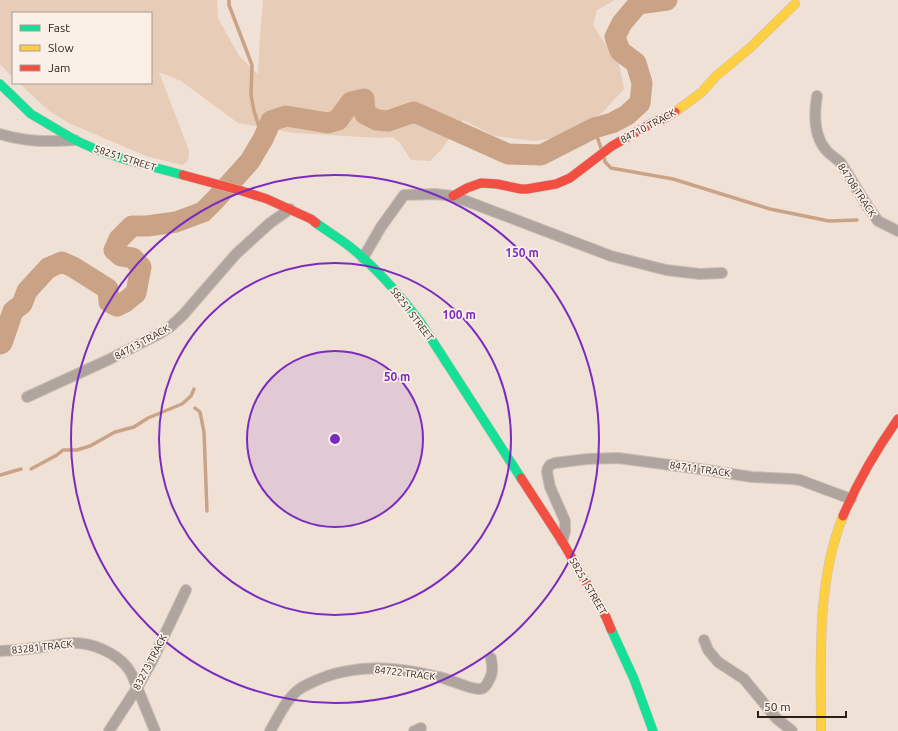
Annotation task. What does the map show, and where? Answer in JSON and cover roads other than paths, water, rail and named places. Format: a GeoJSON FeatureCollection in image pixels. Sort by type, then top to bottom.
{"type":"FeatureCollection","features":[{"type":"Feature","properties":{"kind":"street","name":"84710 TRACK"},"geometry":{"type":"LineString","coordinates":[[453,196],[481,183],[527,189],[556,184],[570,178],[612,146],[652,123],[678,111],[691,101],[702,92],[715,77],[751,47],[795,4]]}},
{"type":"Feature","properties":{"kind":"street","name":"58251 STREET"},"geometry":{"type":"LineString","coordinates":[[0,84],[31,114],[95,150],[267,199],[317,223],[363,258],[384,279],[421,323],[562,541],[606,617],[634,679],[653,731]]}},
{"type":"Feature","properties":{"kind":"street","name":"84708 TRACK"},"geometry":{"type":"LineString","coordinates":[[817,96],[815,105],[815,121],[820,140],[826,150],[841,163],[878,221],[898,231]]}},
{"type":"Feature","properties":{"kind":"street"},"geometry":{"type":"LineString","coordinates":[[0,134],[27,140],[75,140]]}},
{"type":"Feature","properties":{"kind":"street"},"geometry":{"type":"LineString","coordinates":[[363,258],[381,227],[404,195],[435,194],[453,196],[611,256],[666,270],[700,274],[722,273]]}},
{"type":"Feature","properties":{"kind":"street","name":"84713 TRACK"},"geometry":{"type":"LineString","coordinates":[[27,397],[108,360],[170,327],[187,310],[236,254],[270,223],[290,209]]}},
{"type":"Feature","properties":{"kind":"street"},"geometry":{"type":"LineString","coordinates":[[821,731],[822,629],[826,583],[836,539],[850,499],[869,460],[898,419]]}},
{"type":"Feature","properties":{"kind":"street","name":"84711 TRACK"},"geometry":{"type":"LineString","coordinates":[[562,541],[565,532],[564,521],[550,487],[548,478],[548,468],[550,465],[555,463],[587,459],[618,458],[752,477],[785,478],[800,480],[850,499]]}},
{"type":"Feature","properties":{"kind":"street","name":"83273 TRACK"},"geometry":{"type":"LineString","coordinates":[[108,731],[137,688],[152,661],[186,590]]}},
{"type":"Feature","properties":{"kind":"street"},"geometry":{"type":"LineString","coordinates":[[704,640],[708,650],[718,662],[744,679],[776,718],[792,731]]}},
{"type":"Feature","properties":{"kind":"street","name":"83281 TRACK"},"geometry":{"type":"LineString","coordinates":[[0,651],[32,649],[74,642],[95,646],[108,652],[122,661],[128,668],[155,731]]}},
{"type":"Feature","properties":{"kind":"street","name":"84722 TRACK"},"geometry":{"type":"LineString","coordinates":[[270,731],[296,692],[304,686],[330,675],[347,671],[380,668],[438,676],[474,689],[481,689],[485,687],[491,677],[493,667],[491,658]]}},
{"type":"Feature","properties":{"kind":"waterway"},"geometry":{"type":"LineString","coordinates":[[229,0],[229,5],[252,65],[251,95],[254,111],[263,139]]}},
{"type":"Feature","properties":{"kind":"waterway"},"geometry":{"type":"LineString","coordinates":[[0,344],[2,343],[13,311],[22,304],[27,291],[48,268],[62,262],[73,267],[108,289],[109,302],[117,306],[125,302],[136,293],[141,267],[133,258],[121,256],[114,250],[119,239],[132,226],[147,226],[176,222],[203,212],[250,161],[263,139],[271,121],[286,116],[328,123],[338,120],[351,102],[364,99],[365,114],[377,120],[388,121],[414,112],[508,154],[541,155],[594,128],[612,123],[627,115],[640,103],[642,83],[636,63],[620,51],[615,37],[622,23],[638,4],[667,0]]}},
{"type":"Feature","properties":{"kind":"waterway"},"geometry":{"type":"LineString","coordinates":[[594,128],[601,148]]}},
{"type":"Feature","properties":{"kind":"waterway"},"geometry":{"type":"LineString","coordinates":[[604,157],[605,162],[611,168],[673,179],[770,209],[829,221],[857,220]]}},
{"type":"Feature","properties":{"kind":"waterway"},"geometry":{"type":"LineString","coordinates":[[31,469],[57,455],[63,450],[77,450],[90,446],[115,432],[134,427],[148,418],[182,404],[191,396],[194,389]]}},
{"type":"Feature","properties":{"kind":"waterway"},"geometry":{"type":"LineString","coordinates":[[195,408],[200,412],[204,432],[207,511]]}},
{"type":"Feature","properties":{"kind":"waterway"},"geometry":{"type":"LineString","coordinates":[[0,475],[21,469]]}}]}
